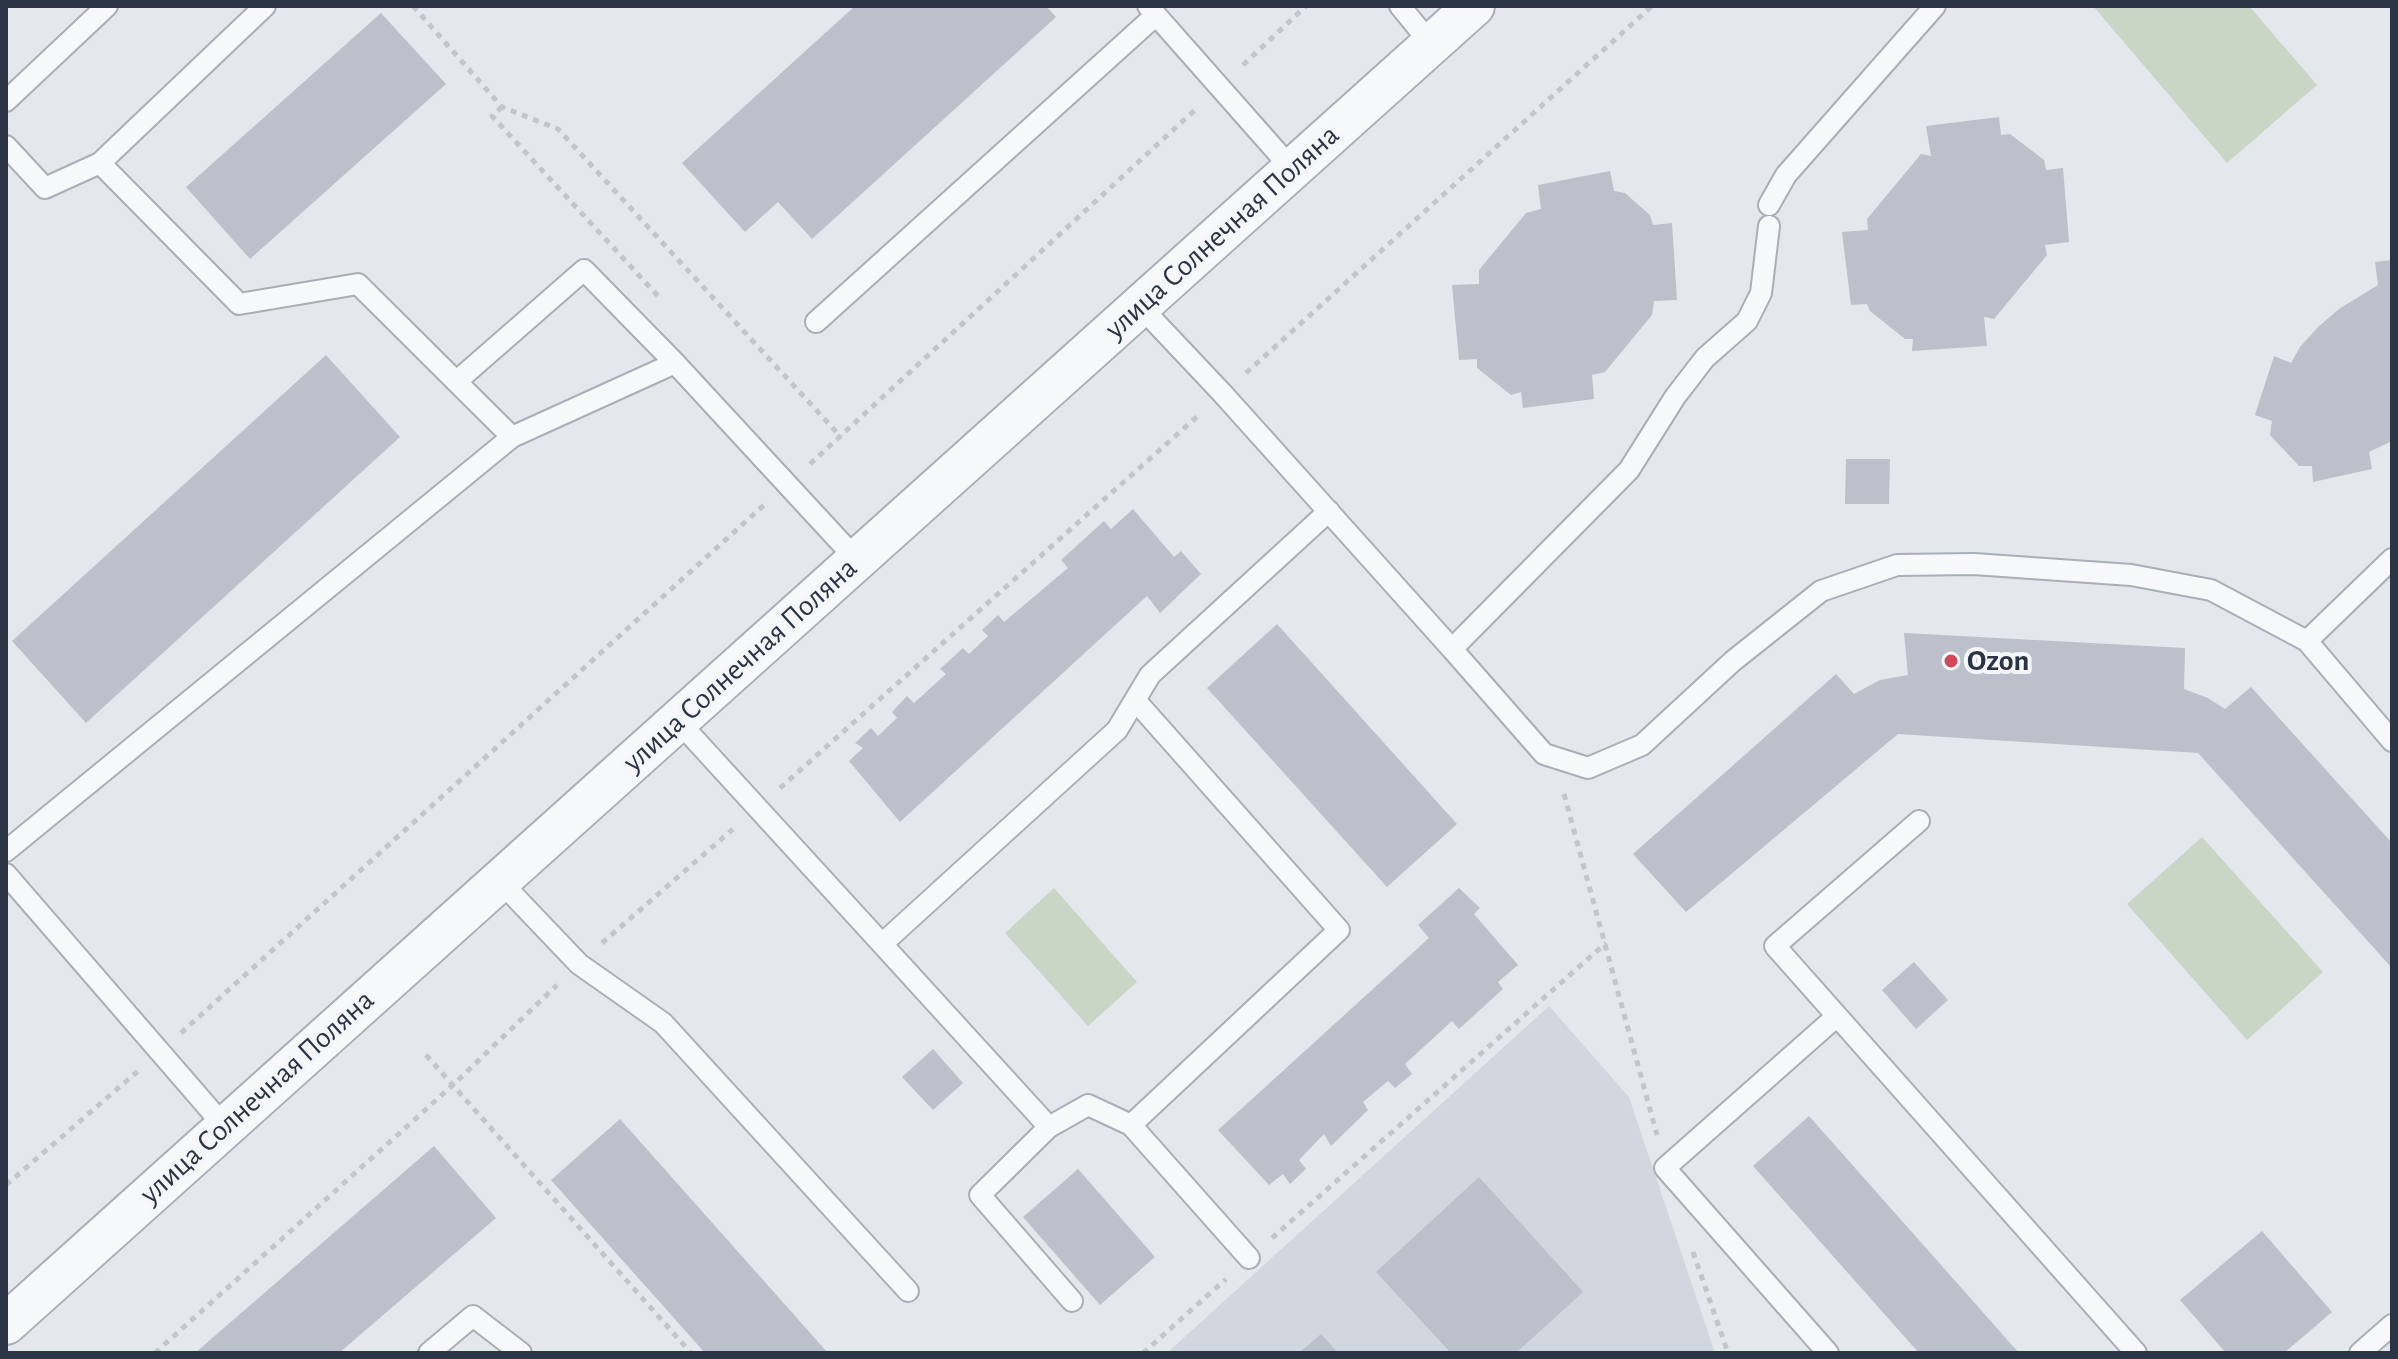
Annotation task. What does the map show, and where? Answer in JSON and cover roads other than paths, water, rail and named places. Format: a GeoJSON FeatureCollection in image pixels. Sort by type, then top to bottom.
{"type":"FeatureCollection","features":[{"type":"Feature","properties":{"kind":"street","name":"улица Солнечная Поляна"},"geometry":{"type":"LineString","coordinates":[[6,1324],[498,879],[1474,6]]}},
{"type":"Feature","properties":{"kind":"lane"},"geometry":{"type":"LineString","coordinates":[[6,101],[107,6]]}},
{"type":"Feature","properties":{"kind":"lane"},"geometry":{"type":"LineString","coordinates":[[6,146],[45,188],[100,163],[265,6]]}},
{"type":"Feature","properties":{"kind":"lane"},"geometry":{"type":"LineString","coordinates":[[1400,6],[1431,44]]}},
{"type":"Feature","properties":{"kind":"lane"},"geometry":{"type":"LineString","coordinates":[[1452,649],[1629,470],[1675,397],[1705,358],[1747,321],[1761,293],[1769,215],[1786,175],[1935,6]]}},
{"type":"Feature","properties":{"kind":"lane"},"geometry":{"type":"LineString","coordinates":[[816,322],[1152,10],[1292,169]]}},
{"type":"Feature","properties":{"kind":"lane"},"geometry":{"type":"LineString","coordinates":[[100,163],[239,304],[358,284],[512,437]]}},
{"type":"Feature","properties":{"kind":"lane"},"geometry":{"type":"LineString","coordinates":[[457,381],[584,270],[675,363],[857,560]]}},
{"type":"Feature","properties":{"kind":"lane"},"geometry":{"type":"LineString","coordinates":[[1140,306],[1329,511],[1544,754],[1553,758],[1588,768],[1642,745],[1733,661],[1821,591],[1897,565],[1974,564],[2131,575],[2211,590],[2307,641],[2392,741]]}},
{"type":"Feature","properties":{"kind":"lane"},"geometry":{"type":"LineString","coordinates":[[6,851],[512,437],[675,363]]}},
{"type":"Feature","properties":{"kind":"lane"},"geometry":{"type":"LineString","coordinates":[[882,944],[1117,730],[1150,675],[1329,511]]}},
{"type":"Feature","properties":{"kind":"lane"},"geometry":{"type":"LineString","coordinates":[[2307,641],[2392,559]]}},
{"type":"Feature","properties":{"kind":"lane"},"geometry":{"type":"LineString","coordinates":[[1131,1125],[1339,930],[1135,700]]}},
{"type":"Feature","properties":{"kind":"lane"},"geometry":{"type":"LineString","coordinates":[[678,721],[1049,1127]]}},
{"type":"Feature","properties":{"kind":"lane"},"geometry":{"type":"LineString","coordinates":[[1919,821],[1775,946],[2136,1353]]}},
{"type":"Feature","properties":{"kind":"lane"},"geometry":{"type":"LineString","coordinates":[[6,874],[225,1127]]}},
{"type":"Feature","properties":{"kind":"lane"},"geometry":{"type":"LineString","coordinates":[[498,879],[579,964],[663,1023],[908,1291]]}},
{"type":"Feature","properties":{"kind":"lane"},"geometry":{"type":"LineString","coordinates":[[1828,1353],[1665,1168],[1837,1016]]}},
{"type":"Feature","properties":{"kind":"lane"},"geometry":{"type":"LineString","coordinates":[[1072,1301],[980,1195],[1049,1127],[1088,1105],[1131,1125],[1249,1258]]}},
{"type":"Feature","properties":{"kind":"lane"},"geometry":{"type":"LineString","coordinates":[[429,1353],[473,1316],[521,1353]]}},
{"type":"Feature","properties":{"kind":"lane"},"geometry":{"type":"LineString","coordinates":[[2360,1353],[2392,1325]]}},
{"type":"Feature","properties":{"kind":"place","name":"Ozon"},"geometry":{"type":"Point","coordinates":[1951,661]}}]}
